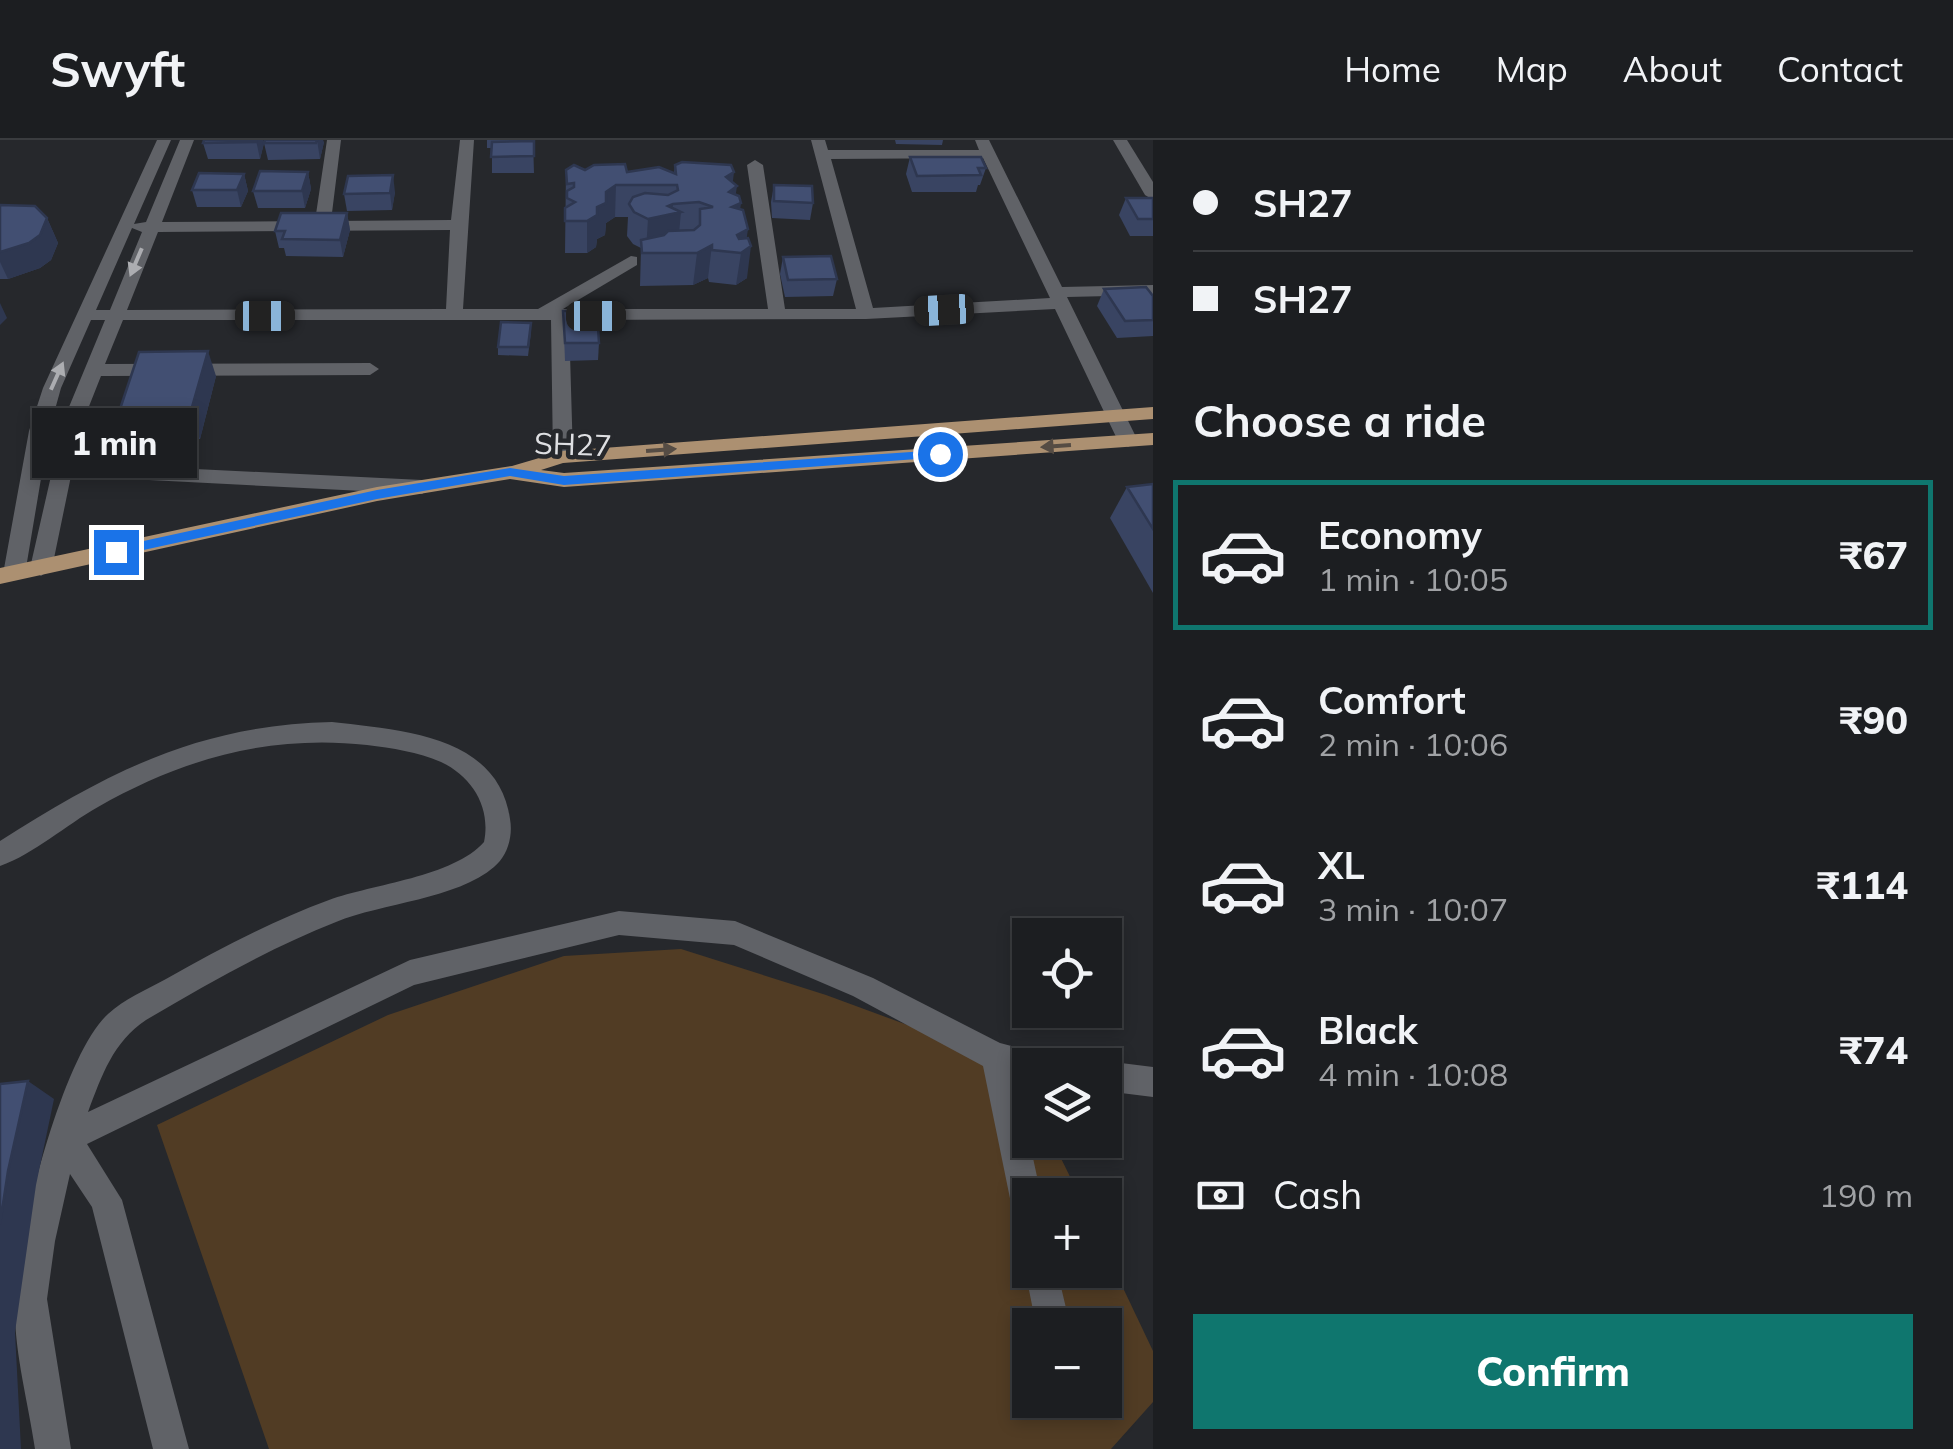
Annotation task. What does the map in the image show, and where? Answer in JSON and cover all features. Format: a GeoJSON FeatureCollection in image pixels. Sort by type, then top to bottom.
{"type":"FeatureCollection","features":[{"type":"Feature","properties":{"kind":"main road"},"geometry":{"type":"LineString","coordinates":[[510,472],[564,457],[1153,413]]}},
{"type":"Feature","properties":{"kind":"main road","name":"SH27"},"geometry":{"type":"LineString","coordinates":[[7,575],[510,472],[564,480],[1153,438]]}},
{"type":"Feature","properties":{"kind":"street"},"geometry":{"type":"LineString","coordinates":[[322,226],[334,140]]}},
{"type":"Feature","properties":{"kind":"street"},"geometry":{"type":"LineString","coordinates":[[454,316],[467,140]]}},
{"type":"Feature","properties":{"kind":"street"},"geometry":{"type":"LineString","coordinates":[[1120,140],[1153,195]]}},
{"type":"Feature","properties":{"kind":"street"},"geometry":{"type":"LineString","coordinates":[[7,575],[46,407],[84,315],[163,141],[193,141],[151,226],[74,419],[41,568]]}},
{"type":"Feature","properties":{"kind":"street"},"geometry":{"type":"LineString","coordinates":[[866,314],[820,147],[985,147],[1128,441]]}},
{"type":"Feature","properties":{"kind":"street"},"geometry":{"type":"LineString","coordinates":[[755,165],[777,314]]}},
{"type":"Feature","properties":{"kind":"street"},"geometry":{"type":"LineString","coordinates":[[124,226],[458,225]]}},
{"type":"Feature","properties":{"kind":"street"},"geometry":{"type":"LineString","coordinates":[[539,316],[631,262]]}},
{"type":"Feature","properties":{"kind":"street"},"geometry":{"type":"LineString","coordinates":[[84,315],[866,314],[1153,290]]}},
{"type":"Feature","properties":{"kind":"street"},"geometry":{"type":"LineString","coordinates":[[560,316],[564,457]]}},
{"type":"Feature","properties":{"kind":"street"},"geometry":{"type":"LineString","coordinates":[[94,370],[370,369]]}},
{"type":"Feature","properties":{"kind":"street"},"geometry":{"type":"LineString","coordinates":[[62,469],[424,487]]}},
{"type":"Feature","properties":{"kind":"street"},"geometry":{"type":"LineString","coordinates":[[0,854],[124,780],[202,748],[272,732],[349,732],[431,748],[469,766],[492,796],[500,834],[492,853],[483,860],[448,876],[328,913],[221,963],[112,1028],[94,1056],[65,1140],[32,1273],[31,1302],[54,1449]]}},
{"type":"Feature","properties":{"kind":"street"},"geometry":{"type":"LineString","coordinates":[[65,1140],[410,973],[618,923],[736,932],[862,988],[996,1057],[1012,1060]]}},
{"type":"Feature","properties":{"kind":"street"},"geometry":{"type":"LineString","coordinates":[[996,1057],[1022,1178]]}},
{"type":"Feature","properties":{"kind":"street"},"geometry":{"type":"LineString","coordinates":[[1122,1078],[1153,1082]]}},
{"type":"Feature","properties":{"kind":"street"},"geometry":{"type":"LineString","coordinates":[[65,1140],[106,1200],[171,1449]]}},
{"type":"Feature","properties":{"kind":"shaded area"},"geometry":{"type":"Polygon","coordinates":[[[681,949],[826,995],[1012,1064],[1012,1158],[1061,1158],[1071,1178],[1012,1178],[1012,1288],[1122,1286],[1153,1351],[1153,1402],[1111,1449],[269,1449],[157,1125],[388,1015],[564,956],[681,949]]]}},
{"type":"Feature","properties":{"kind":"building"},"geometry":{"type":"Polygon","coordinates":[[[256,140],[256,142],[203,143],[256,140]]]}},
{"type":"Feature","properties":{"kind":"building"},"geometry":{"type":"Polygon","coordinates":[[[265,140],[317,140],[264,143],[265,140]]]}},
{"type":"Feature","properties":{"kind":"building"},"geometry":{"type":"Polygon","coordinates":[[[534,141],[534,156],[491,157],[492,142],[534,141]]]}},
{"type":"Feature","properties":{"kind":"building"},"geometry":{"type":"Polygon","coordinates":[[[910,157],[981,157],[986,168],[978,168],[981,175],[917,176],[910,157]]]}},
{"type":"Feature","properties":{"kind":"building"},"geometry":{"type":"Polygon","coordinates":[[[625,164],[627,172],[659,167],[676,174],[675,165],[731,165],[734,172],[726,177],[737,186],[729,192],[739,196],[741,203],[732,207],[743,210],[748,229],[737,235],[739,239],[748,238],[751,246],[741,253],[712,250],[712,245],[697,253],[642,253],[641,240],[668,231],[694,230],[700,225],[700,209],[713,207],[699,202],[673,204],[668,206],[681,212],[648,219],[634,212],[629,204],[633,197],[645,193],[668,195],[678,190],[677,185],[616,185],[606,192],[606,203],[597,207],[597,215],[587,221],[565,221],[565,208],[575,202],[567,198],[574,183],[567,184],[566,170],[574,165],[585,170],[594,165],[625,164]]]}},
{"type":"Feature","properties":{"kind":"building"},"geometry":{"type":"Polygon","coordinates":[[[260,171],[308,172],[302,191],[253,191],[260,171]]]}},
{"type":"Feature","properties":{"kind":"building"},"geometry":{"type":"Polygon","coordinates":[[[199,173],[244,174],[237,190],[192,190],[199,173]]]}},
{"type":"Feature","properties":{"kind":"building"},"geometry":{"type":"Polygon","coordinates":[[[393,175],[390,193],[344,194],[348,176],[393,175]]]}},
{"type":"Feature","properties":{"kind":"building"},"geometry":{"type":"Polygon","coordinates":[[[774,185],[812,186],[813,203],[774,201],[774,185]]]}},
{"type":"Feature","properties":{"kind":"building"},"geometry":{"type":"Polygon","coordinates":[[[1126,198],[1153,198],[1153,219],[1138,219],[1126,198]]]}},
{"type":"Feature","properties":{"kind":"building"},"geometry":{"type":"Polygon","coordinates":[[[0,205],[35,206],[47,218],[40,235],[29,243],[0,252],[0,205]]]}},
{"type":"Feature","properties":{"kind":"building"},"geometry":{"type":"Polygon","coordinates":[[[281,213],[347,213],[340,240],[282,239],[285,231],[275,231],[281,213]]]}},
{"type":"Feature","properties":{"kind":"building"},"geometry":{"type":"Polygon","coordinates":[[[831,256],[837,279],[788,280],[783,257],[831,256]]]}},
{"type":"Feature","properties":{"kind":"building"},"geometry":{"type":"Polygon","coordinates":[[[1146,287],[1153,296],[1153,320],[1125,321],[1104,289],[1146,287]]]}},
{"type":"Feature","properties":{"kind":"building"},"geometry":{"type":"Polygon","coordinates":[[[563,311],[597,311],[599,343],[565,343],[563,311]]]}},
{"type":"Feature","properties":{"kind":"building"},"geometry":{"type":"Polygon","coordinates":[[[501,322],[531,323],[528,347],[498,347],[501,322]]]}},
{"type":"Feature","properties":{"kind":"building"},"geometry":{"type":"Polygon","coordinates":[[[208,351],[190,414],[118,415],[139,352],[208,351]]]}},
{"type":"Feature","properties":{"kind":"building"},"geometry":{"type":"Polygon","coordinates":[[[1153,484],[1153,529],[1127,487],[1153,484]]]}},
{"type":"Feature","properties":{"kind":"building"},"geometry":{"type":"Polygon","coordinates":[[[28,1081],[8,1171],[0,1224],[0,1084],[28,1081]]]}},
{"type":"Feature","properties":{"kind":"route"},"geometry":{"type":"LineString","coordinates":[[116,552],[377,494],[510,472],[564,480],[940,454]]}}]}
